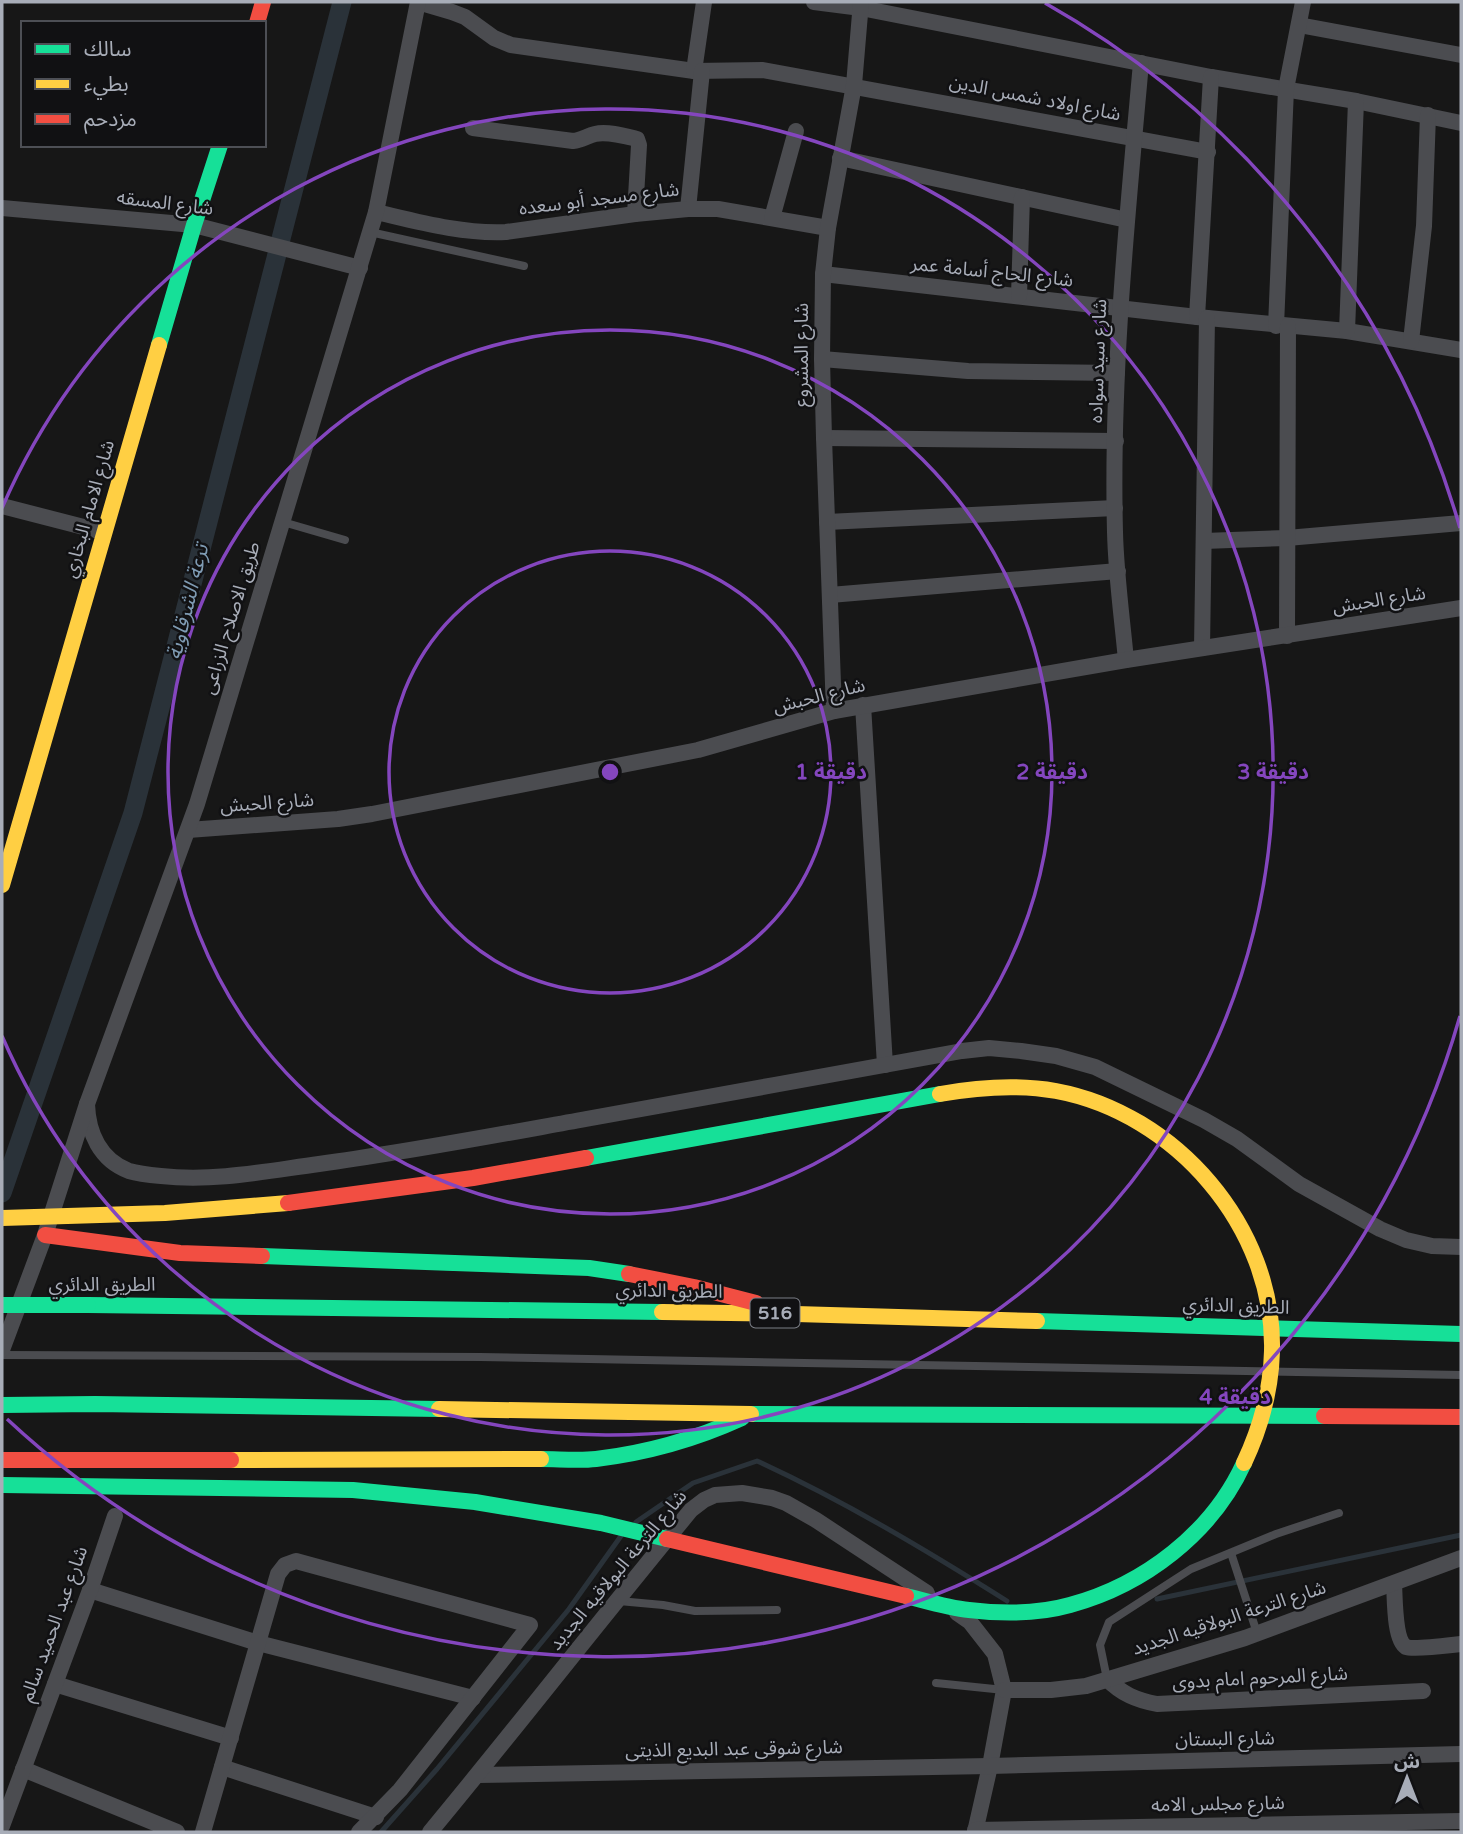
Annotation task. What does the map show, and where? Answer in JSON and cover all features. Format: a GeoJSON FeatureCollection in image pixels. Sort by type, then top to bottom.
{"type":"FeatureCollection","features":[{"type":"Feature","properties":{"kind":"main road"},"geometry":{"type":"LineString","coordinates":[[257,21],[262,2]]}},
{"type":"Feature","properties":{"kind":"main road","name":"شارع الامام البخاري"},"geometry":{"type":"LineString","coordinates":[[2,885],[103,532],[219,147]]}},
{"type":"Feature","properties":{"kind":"main road"},"geometry":{"type":"LineString","coordinates":[[2,1218],[220,1210],[409,1188],[966,1088],[1036,1087],[1071,1093],[1136,1119],[1166,1138],[1208,1178],[1236,1216],[1251,1247],[1263,1280],[1270,1315],[1272,1350],[1270,1384],[1263,1419],[1251,1452],[1216,1512],[1192,1538],[1146,1574],[1104,1595],[1036,1611],[1001,1613],[965,1610],[601,1523],[475,1502],[341,1490],[2,1485]]}},
{"type":"Feature","properties":{"kind":"main road"},"geometry":{"type":"LineString","coordinates":[[45,1235],[180,1253],[589,1268],[688,1285],[796,1314]]}},
{"type":"Feature","properties":{"kind":"main road","name":"الطريق الدائري"},"geometry":{"type":"LineString","coordinates":[[2,1305],[796,1314],[1461,1334]]}},
{"type":"Feature","properties":{"kind":"main road"},"geometry":{"type":"LineString","coordinates":[[2,1405],[95,1404],[752,1414],[1461,1417]]}},
{"type":"Feature","properties":{"kind":"main road"},"geometry":{"type":"LineString","coordinates":[[2,1460],[593,1459],[674,1444],[714,1431],[752,1414]]}},
{"type":"Feature","properties":{"kind":"street","name":"شارع اولاد شمس الدين"},"geometry":{"type":"LineString","coordinates":[[418,2],[465,17],[494,38],[511,45],[698,71],[763,70],[1208,152]]}},
{"type":"Feature","properties":{"kind":"street","name":"طريق الاصلاح الزراعى"},"geometry":{"type":"LineString","coordinates":[[2,1352],[45,1235],[88,1104],[188,830],[283,522],[376,212],[418,2]]}},
{"type":"Feature","properties":{"kind":"street"},"geometry":{"type":"LineString","coordinates":[[688,209],[704,2]]}},
{"type":"Feature","properties":{"kind":"street"},"geometry":{"type":"LineString","coordinates":[[814,2],[861,5],[1211,77],[1461,123]]}},
{"type":"Feature","properties":{"kind":"street"},"geometry":{"type":"LineString","coordinates":[[1287,636],[1282,326],[1286,89],[1303,2]]}},
{"type":"Feature","properties":{"kind":"street","name":"شارع المشروع"},"geometry":{"type":"LineString","coordinates":[[834,711],[822,359],[823,274],[828,228],[854,85],[861,5]]}},
{"type":"Feature","properties":{"kind":"street"},"geometry":{"type":"LineString","coordinates":[[1299,25],[1461,55]]}},
{"type":"Feature","properties":{"kind":"street","name":"شارع سيد سواده"},"geometry":{"type":"LineString","coordinates":[[1126,660],[1115,508],[1117,373],[1119,308],[1141,63]]}},
{"type":"Feature","properties":{"kind":"street"},"geometry":{"type":"LineString","coordinates":[[1202,648],[1202,318],[1211,77]]}},
{"type":"Feature","properties":{"kind":"street"},"geometry":{"type":"LineString","coordinates":[[1347,331],[1356,102]]}},
{"type":"Feature","properties":{"kind":"street"},"geometry":{"type":"LineString","coordinates":[[1411,341],[1424,226],[1428,115]]}},
{"type":"Feature","properties":{"kind":"street"},"geometry":{"type":"LineString","coordinates":[[473,128],[573,141],[601,133],[636,139],[639,145],[635,214]]}},
{"type":"Feature","properties":{"kind":"street"},"geometry":{"type":"LineString","coordinates":[[772,218],[796,131]]}},
{"type":"Feature","properties":{"kind":"street"},"geometry":{"type":"LineString","coordinates":[[841,158],[1127,220]]}},
{"type":"Feature","properties":{"kind":"street"},"geometry":{"type":"LineString","coordinates":[[1019,296],[1022,197]]}},
{"type":"Feature","properties":{"kind":"street","name":"شارع المسقه"},"geometry":{"type":"LineString","coordinates":[[2,208],[194,225],[360,268]]}},
{"type":"Feature","properties":{"kind":"street","name":"شارع مسجد أبو سعده"},"geometry":{"type":"LineString","coordinates":[[376,212],[452,229],[486,233],[688,209],[718,209],[828,228]]}},
{"type":"Feature","properties":{"kind":"street","name":"شارع الحاج أسامة عمر"},"geometry":{"type":"LineString","coordinates":[[823,274],[1202,318],[1347,331],[1461,349]]}},
{"type":"Feature","properties":{"kind":"street"},"geometry":{"type":"LineString","coordinates":[[822,359],[968,371],[1117,373]]}},
{"type":"Feature","properties":{"kind":"street"},"geometry":{"type":"LineString","coordinates":[[824,438],[1116,441]]}},
{"type":"Feature","properties":{"kind":"street"},"geometry":{"type":"LineString","coordinates":[[2,506],[103,532]]}},
{"type":"Feature","properties":{"kind":"street"},"geometry":{"type":"LineString","coordinates":[[827,522],[1115,508]]}},
{"type":"Feature","properties":{"kind":"street"},"geometry":{"type":"LineString","coordinates":[[1204,541],[1287,538],[1461,523]]}},
{"type":"Feature","properties":{"kind":"street"},"geometry":{"type":"LineString","coordinates":[[830,596],[1118,571]]}},
{"type":"Feature","properties":{"kind":"street","name":"شارع الحبش"},"geometry":{"type":"LineString","coordinates":[[188,830],[372,814],[698,750],[863,705],[1126,660],[1461,608]]}},
{"type":"Feature","properties":{"kind":"street"},"geometry":{"type":"LineString","coordinates":[[863,705],[885,1065]]}},
{"type":"Feature","properties":{"kind":"street"},"geometry":{"type":"LineString","coordinates":[[88,1104],[91,1132],[107,1157],[119,1166],[144,1174],[204,1178],[378,1156],[989,1048],[1056,1056],[1095,1067],[1204,1120],[1247,1146],[1299,1184],[1380,1230],[1432,1246],[1461,1247]]}},
{"type":"Feature","properties":{"kind":"street","name":"شارع الترعة البولاقيه الجديد"},"geometry":{"type":"LineString","coordinates":[[430,1832],[691,1510],[715,1495],[757,1494],[786,1503],[970,1622],[995,1654],[1004,1689],[1051,1690],[1086,1686],[1257,1633],[1461,1558]]}},
{"type":"Feature","properties":{"kind":"street","name":"شارع عبد الحميد سالم"},"geometry":{"type":"LineString","coordinates":[[2,1826],[115,1516]]}},
{"type":"Feature","properties":{"kind":"street","name":"شارع الترعة البولاقيه الجديد"},"geometry":{"type":"LineString","coordinates":[[258,1643],[278,1574],[285,1564],[296,1561],[530,1625],[400,1790],[359,1832]]}},
{"type":"Feature","properties":{"kind":"street"},"geometry":{"type":"LineString","coordinates":[[1394,1584],[1398,1635],[1403,1644],[1412,1648],[1461,1644]]}},
{"type":"Feature","properties":{"kind":"street"},"geometry":{"type":"LineString","coordinates":[[90,1590],[258,1643],[473,1698]]}},
{"type":"Feature","properties":{"kind":"street"},"geometry":{"type":"LineString","coordinates":[[203,1832],[258,1643]]}},
{"type":"Feature","properties":{"kind":"street","name":"شارع المرحوم امام بدوى"},"geometry":{"type":"LineString","coordinates":[[1107,1679],[1129,1697],[1157,1704],[1423,1691]]}},
{"type":"Feature","properties":{"kind":"street"},"geometry":{"type":"LineString","coordinates":[[55,1684],[231,1738]]}},
{"type":"Feature","properties":{"kind":"street"},"geometry":{"type":"LineString","coordinates":[[975,1831],[1004,1689]]}},
{"type":"Feature","properties":{"kind":"street","name":"شارع البستان"},"geometry":{"type":"LineString","coordinates":[[990,1766],[1461,1754]]}},
{"type":"Feature","properties":{"kind":"street","name":"شارع شوقى عبد البديع الذيتى"},"geometry":{"type":"LineString","coordinates":[[478,1775],[990,1766]]}},
{"type":"Feature","properties":{"kind":"street"},"geometry":{"type":"LineString","coordinates":[[222,1767],[376,1817]]}},
{"type":"Feature","properties":{"kind":"street"},"geometry":{"type":"LineString","coordinates":[[23,1769],[177,1832]]}},
{"type":"Feature","properties":{"kind":"street","name":"شارع مجلس الامه"},"geometry":{"type":"LineString","coordinates":[[975,1831],[1461,1821]]}},
{"type":"Feature","properties":{"kind":"lane"},"geometry":{"type":"LineString","coordinates":[[370,232],[524,266]]}},
{"type":"Feature","properties":{"kind":"lane"},"geometry":{"type":"LineString","coordinates":[[283,522],[345,540]]}},
{"type":"Feature","properties":{"kind":"lane"},"geometry":{"type":"LineString","coordinates":[[2,1352],[480,1357],[1461,1375]]}},
{"type":"Feature","properties":{"kind":"lane"},"geometry":{"type":"LineString","coordinates":[[1107,1679],[1100,1645],[1109,1622],[1191,1569],[1276,1534],[1339,1513]]}},
{"type":"Feature","properties":{"kind":"lane"},"geometry":{"type":"LineString","coordinates":[[1231,1553],[1257,1633]]}},
{"type":"Feature","properties":{"kind":"lane"},"geometry":{"type":"LineString","coordinates":[[616,1600],[695,1611],[777,1610]]}},
{"type":"Feature","properties":{"kind":"lane","name":"شارع الترعة البولاقيه الجديد"},"geometry":{"type":"LineString","coordinates":[[936,1683],[1004,1689]]}},
{"type":"Feature","properties":{"kind":"waterway","name":"ترعة الشرقاوية"},"geometry":{"type":"LineString","coordinates":[[2,1193],[133,813],[342,2]]}},
{"type":"Feature","properties":{"kind":"waterway"},"geometry":{"type":"LineString","coordinates":[[636,1522],[693,1483],[757,1461],[884,1527],[1007,1601]]}},
{"type":"Feature","properties":{"kind":"waterway"},"geometry":{"type":"LineString","coordinates":[[1157,1599],[1461,1535]]}},
{"type":"Feature","properties":{"kind":"waterway"},"geometry":{"type":"LineString","coordinates":[[381,1832],[437,1769],[569,1609],[621,1536]]}},
{"type":"Feature","properties":{"kind":"traffic: fast"},"geometry":{"type":"LineString","coordinates":[[159,345],[219,147]]}},
{"type":"Feature","properties":{"kind":"traffic: fast"},"geometry":{"type":"LineString","coordinates":[[586,1158],[940,1094]]}},
{"type":"Feature","properties":{"kind":"traffic: fast"},"geometry":{"type":"LineString","coordinates":[[262,1256],[589,1268],[629,1274]]}},
{"type":"Feature","properties":{"kind":"traffic: fast"},"geometry":{"type":"LineString","coordinates":[[2,1305],[88,1305]]}},
{"type":"Feature","properties":{"kind":"traffic: fast"},"geometry":{"type":"LineString","coordinates":[[88,1305],[662,1312]]}},
{"type":"Feature","properties":{"kind":"traffic: fast"},"geometry":{"type":"LineString","coordinates":[[1037,1321],[1461,1334]]}},
{"type":"Feature","properties":{"kind":"traffic: fast"},"geometry":{"type":"LineString","coordinates":[[2,1405],[439,1409]]}},
{"type":"Feature","properties":{"kind":"traffic: fast"},"geometry":{"type":"LineString","coordinates":[[751,1414],[1324,1416]]}},
{"type":"Feature","properties":{"kind":"traffic: fast"},"geometry":{"type":"LineString","coordinates":[[541,1459],[589,1460],[633,1453],[689,1439],[742,1418]]}},
{"type":"Feature","properties":{"kind":"traffic: fast"},"geometry":{"type":"LineString","coordinates":[[906,1596],[961,1609],[1007,1613],[1058,1608],[1097,1596],[1149,1570],[1173,1553],[1214,1512],[1244,1463]]}},
{"type":"Feature","properties":{"kind":"traffic: fast"},"geometry":{"type":"LineString","coordinates":[[2,1485],[353,1490],[475,1502],[601,1523],[667,1539]]}},
{"type":"Feature","properties":{"kind":"traffic: slow"},"geometry":{"type":"LineString","coordinates":[[2,885],[159,345]]}},
{"type":"Feature","properties":{"kind":"traffic: slow"},"geometry":{"type":"LineString","coordinates":[[940,1094],[1012,1087],[1056,1091],[1100,1103],[1140,1123],[1177,1150],[1210,1183],[1236,1220],[1256,1261],[1268,1305],[1272,1351],[1270,1380],[1260,1422],[1244,1463]]}},
{"type":"Feature","properties":{"kind":"traffic: slow"},"geometry":{"type":"LineString","coordinates":[[2,1218],[165,1213],[288,1203]]}},
{"type":"Feature","properties":{"kind":"traffic: slow"},"geometry":{"type":"LineString","coordinates":[[662,1312],[1037,1321]]}},
{"type":"Feature","properties":{"kind":"traffic: slow"},"geometry":{"type":"LineString","coordinates":[[439,1409],[751,1414]]}},
{"type":"Feature","properties":{"kind":"traffic: slow"},"geometry":{"type":"LineString","coordinates":[[231,1460],[541,1459]]}},
{"type":"Feature","properties":{"kind":"traffic: jam"},"geometry":{"type":"LineString","coordinates":[[258,21],[263,2]]}},
{"type":"Feature","properties":{"kind":"traffic: jam"},"geometry":{"type":"LineString","coordinates":[[288,1203],[473,1178],[586,1158]]}},
{"type":"Feature","properties":{"kind":"traffic: jam"},"geometry":{"type":"LineString","coordinates":[[45,1235],[180,1253],[262,1256]]}},
{"type":"Feature","properties":{"kind":"traffic: jam"},"geometry":{"type":"LineString","coordinates":[[629,1274],[756,1303]]}},
{"type":"Feature","properties":{"kind":"traffic: jam"},"geometry":{"type":"LineString","coordinates":[[1324,1416],[1461,1417]]}},
{"type":"Feature","properties":{"kind":"traffic: jam"},"geometry":{"type":"LineString","coordinates":[[2,1460],[231,1460]]}},
{"type":"Feature","properties":{"kind":"traffic: jam"},"geometry":{"type":"LineString","coordinates":[[667,1539],[906,1596]]}}]}
